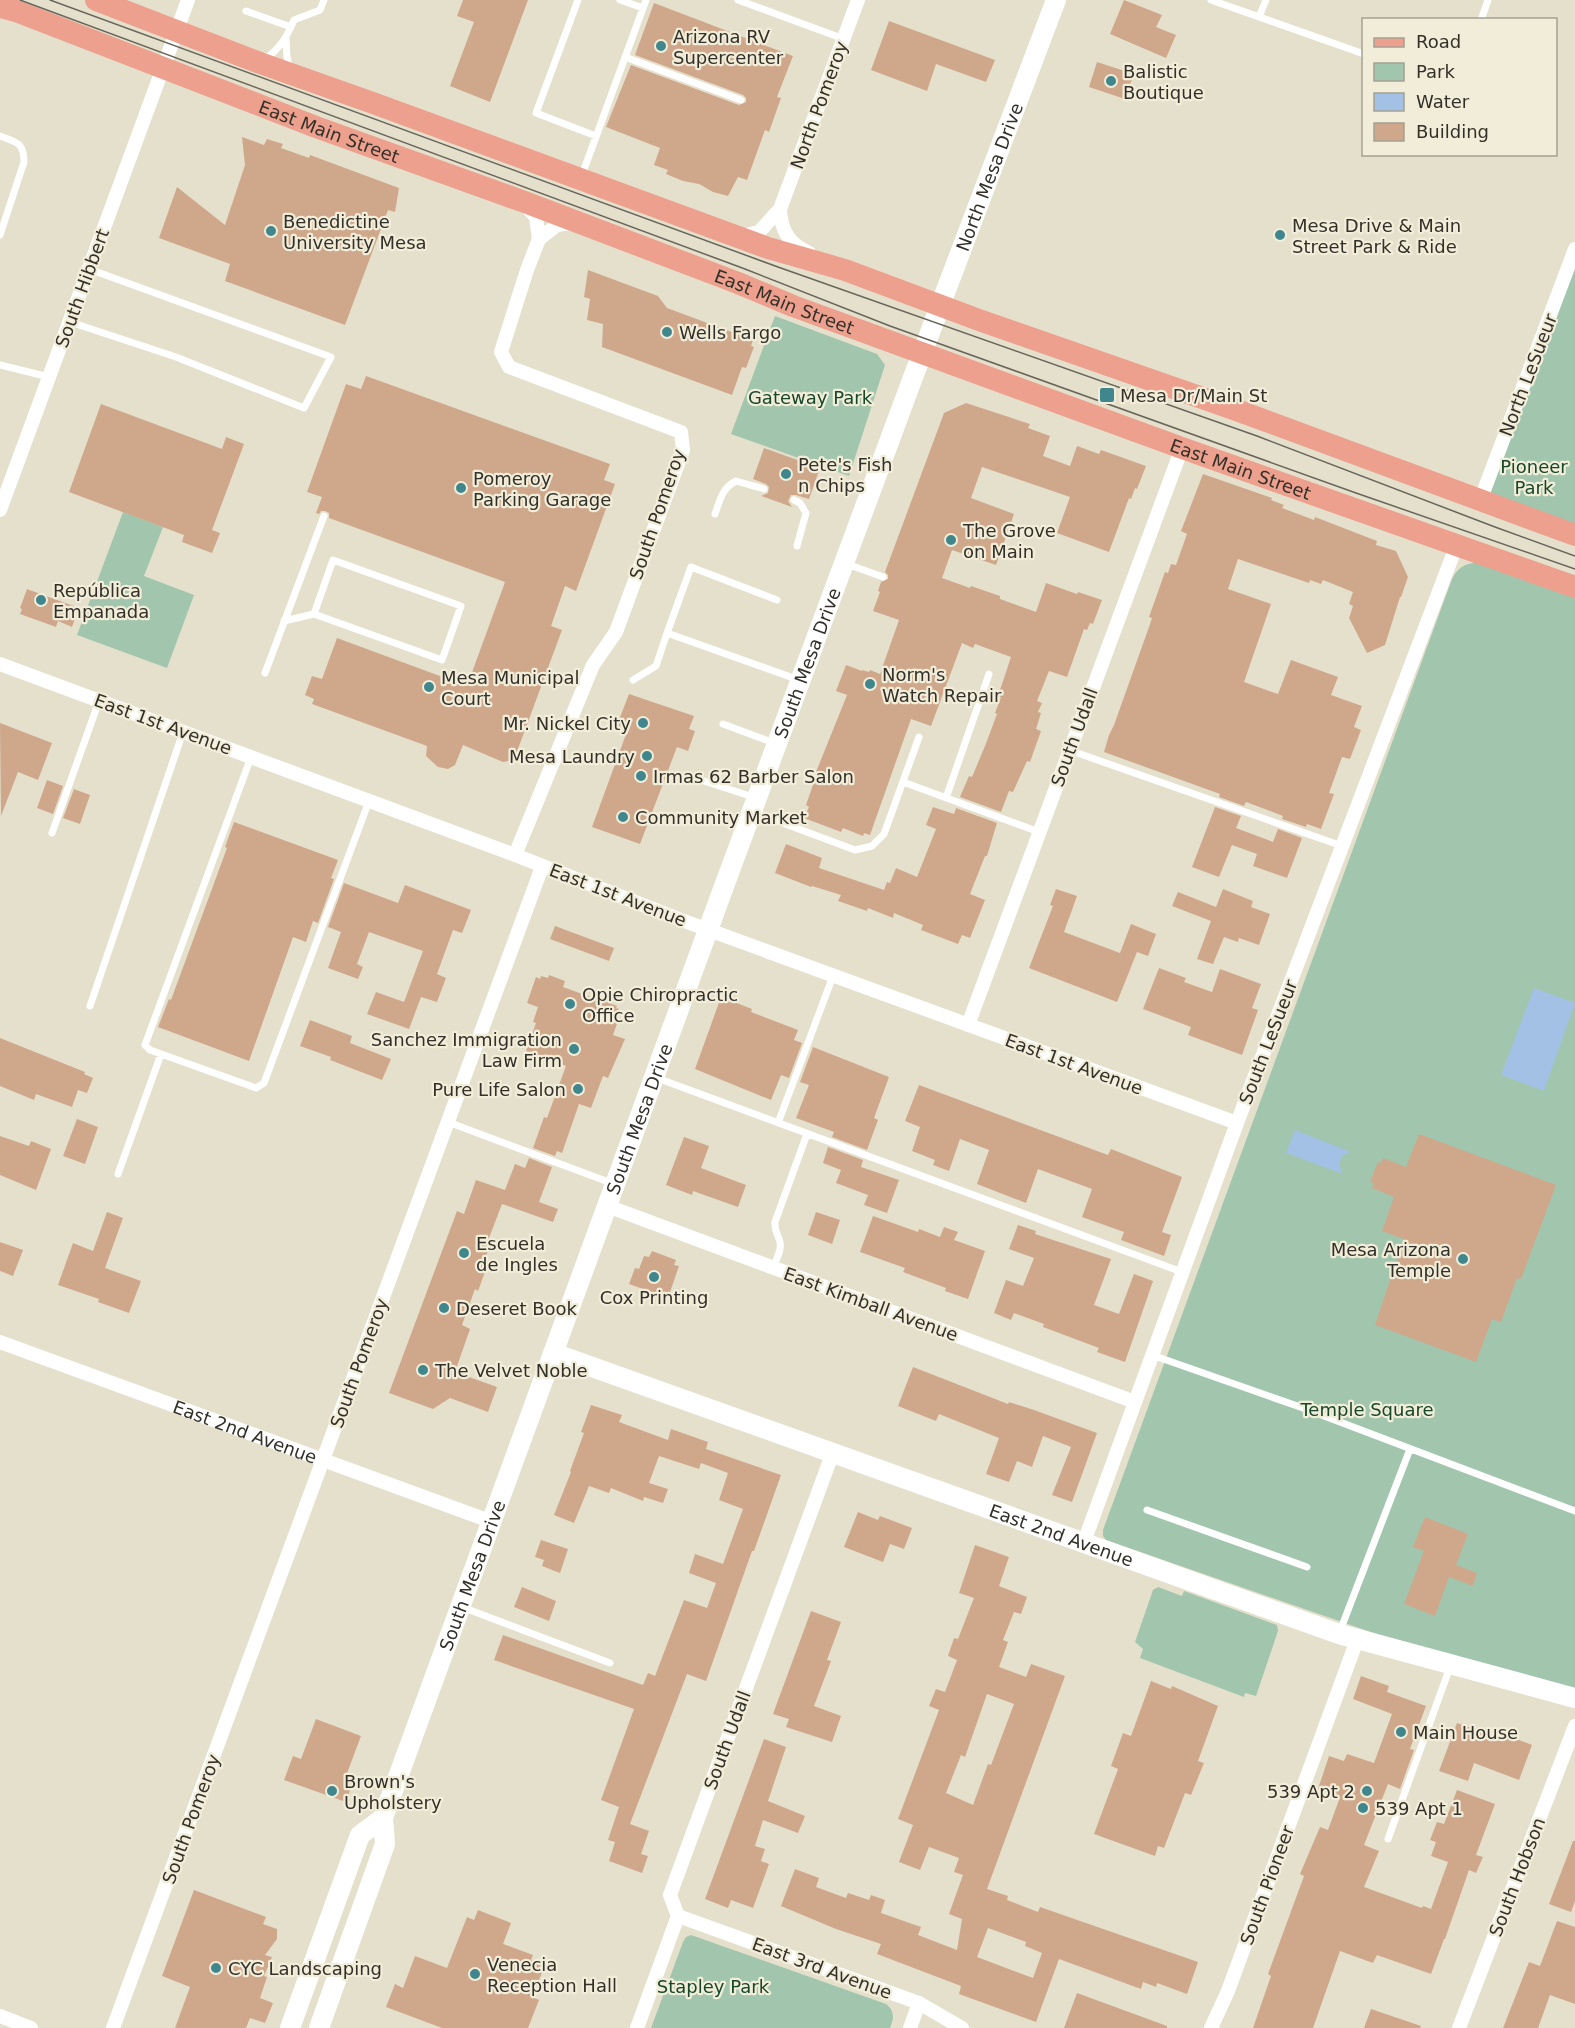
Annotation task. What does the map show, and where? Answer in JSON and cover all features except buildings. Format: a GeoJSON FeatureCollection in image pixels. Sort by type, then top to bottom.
{"type":"FeatureCollection","features":[{"type":"Feature","properties":{"kind":"main road"},"geometry":{"type":"LineString","coordinates":[[96,0],[291,75],[734,236],[845,270],[1115,369],[1258,417],[1575,535]]}},
{"type":"Feature","properties":{"kind":"main road","name":"North Mesa Drive"},"geometry":{"type":"LineString","coordinates":[[922,353],[1056,0]]}},
{"type":"Feature","properties":{"kind":"main road","name":"East Main Street"},"geometry":{"type":"LineString","coordinates":[[0,7],[164,67],[244,100],[522,201],[793,306],[1182,448],[1575,587]]}},
{"type":"Feature","properties":{"kind":"main road","name":"South Mesa Drive"},"geometry":{"type":"LineString","coordinates":[[319,2028],[385,1844],[383,1818],[490,1521],[922,353]]}},
{"type":"Feature","properties":{"kind":"main road","name":"East 2nd Avenue"},"geometry":{"type":"LineString","coordinates":[[553,1353],[1348,1637],[1575,1698]]}},
{"type":"Feature","properties":{"kind":"main road"},"geometry":{"type":"LineString","coordinates":[[290,2028],[360,1835],[383,1818]]}},
{"type":"Feature","properties":{"kind":"street","name":"South Hibbert"},"geometry":{"type":"LineString","coordinates":[[0,510],[188,0]]}},
{"type":"Feature","properties":{"kind":"street","name":"North Pomeroy"},"geometry":{"type":"LineString","coordinates":[[734,236],[753,235],[759,232],[780,209],[858,0]]}},
{"type":"Feature","properties":{"kind":"street"},"geometry":{"type":"LineString","coordinates":[[522,201],[536,217],[539,239]]}},
{"type":"Feature","properties":{"kind":"street"},"geometry":{"type":"LineString","coordinates":[[780,209],[783,229],[794,245],[845,270]]}},
{"type":"Feature","properties":{"kind":"street"},"geometry":{"type":"LineString","coordinates":[[539,239],[557,225],[580,224]]}},
{"type":"Feature","properties":{"kind":"street","name":"South Pomeroy"},"geometry":{"type":"LineString","coordinates":[[515,855],[593,665],[616,632],[683,450],[681,432],[509,367],[501,352],[539,239]]}},
{"type":"Feature","properties":{"kind":"street","name":"North LeSueur"},"geometry":{"type":"LineString","coordinates":[[1480,501],[1575,249]]}},
{"type":"Feature","properties":{"kind":"street","name":"South Udall"},"geometry":{"type":"LineString","coordinates":[[968,1025],[1182,448]]}},
{"type":"Feature","properties":{"kind":"street","name":"South LeSueur"},"geometry":{"type":"LineString","coordinates":[[1084,1542],[1237,1123],[1457,544]]}},
{"type":"Feature","properties":{"kind":"street","name":"East 1st Avenue"},"geometry":{"type":"LineString","coordinates":[[0,664],[515,855],[709,930],[1237,1123]]}},
{"type":"Feature","properties":{"kind":"street","name":"South Pomeroy"},"geometry":{"type":"LineString","coordinates":[[113,2028],[542,867]]}},
{"type":"Feature","properties":{"kind":"street","name":"East Kimball Avenue"},"geometry":{"type":"LineString","coordinates":[[607,1206],[1135,1402]]}},
{"type":"Feature","properties":{"kind":"street","name":"East 2nd Avenue"},"geometry":{"type":"LineString","coordinates":[[0,1342],[490,1521]]}},
{"type":"Feature","properties":{"kind":"street","name":"South Udall"},"geometry":{"type":"LineString","coordinates":[[678,1916],[670,1895],[833,1452]]}},
{"type":"Feature","properties":{"kind":"street","name":"South Pioneer"},"geometry":{"type":"LineString","coordinates":[[1211,2028],[1228,1991],[1348,1637]]}},
{"type":"Feature","properties":{"kind":"street","name":"South Hobson"},"geometry":{"type":"LineString","coordinates":[[1459,2028],[1575,1726]]}},
{"type":"Feature","properties":{"kind":"street"},"geometry":{"type":"LineString","coordinates":[[637,2028],[678,1916]]}},
{"type":"Feature","properties":{"kind":"street","name":"East 3rd Avenue"},"geometry":{"type":"LineString","coordinates":[[678,1916],[919,2003],[962,2028]]}},
{"type":"Feature","properties":{"kind":"street"},"geometry":{"type":"LineString","coordinates":[[910,2028],[919,2003]]}},
{"type":"Feature","properties":{"kind":"street"},"geometry":{"type":"LineString","coordinates":[[0,2016],[31,2028]]}},
{"type":"Feature","properties":{"kind":"lane"},"geometry":{"type":"LineString","coordinates":[[260,63],[275,52],[286,39],[294,20],[320,10],[324,0]]}},
{"type":"Feature","properties":{"kind":"lane"},"geometry":{"type":"LineString","coordinates":[[578,0],[536,113],[596,135]]}},
{"type":"Feature","properties":{"kind":"lane"},"geometry":{"type":"LineString","coordinates":[[620,0],[643,8]]}},
{"type":"Feature","properties":{"kind":"lane"},"geometry":{"type":"LineString","coordinates":[[580,180],[646,0]]}},
{"type":"Feature","properties":{"kind":"lane"},"geometry":{"type":"LineString","coordinates":[[738,0],[844,39]]}},
{"type":"Feature","properties":{"kind":"lane"},"geometry":{"type":"LineString","coordinates":[[1211,0],[1362,53]]}},
{"type":"Feature","properties":{"kind":"lane"},"geometry":{"type":"LineString","coordinates":[[1259,17],[1266,0]]}},
{"type":"Feature","properties":{"kind":"lane"},"geometry":{"type":"LineString","coordinates":[[1482,18],[1488,0]]}},
{"type":"Feature","properties":{"kind":"lane"},"geometry":{"type":"LineString","coordinates":[[246,11],[291,27]]}},
{"type":"Feature","properties":{"kind":"lane"},"geometry":{"type":"LineString","coordinates":[[286,39],[291,75]]}},
{"type":"Feature","properties":{"kind":"lane"},"geometry":{"type":"LineString","coordinates":[[625,57],[741,100]]}},
{"type":"Feature","properties":{"kind":"lane"},"geometry":{"type":"LineString","coordinates":[[0,136],[18,143],[24,151],[24,162],[0,235]]}},
{"type":"Feature","properties":{"kind":"lane"},"geometry":{"type":"LineString","coordinates":[[69,322],[176,357],[304,408],[331,357],[89,269]]}},
{"type":"Feature","properties":{"kind":"lane"},"geometry":{"type":"LineString","coordinates":[[0,365],[49,377]]}},
{"type":"Feature","properties":{"kind":"lane"},"geometry":{"type":"LineString","coordinates":[[715,514],[728,485],[736,481],[764,489]]}},
{"type":"Feature","properties":{"kind":"lane"},"geometry":{"type":"LineString","coordinates":[[795,500],[800,503],[806,513],[797,546]]}},
{"type":"Feature","properties":{"kind":"lane"},"geometry":{"type":"LineString","coordinates":[[265,673],[324,516]]}},
{"type":"Feature","properties":{"kind":"lane"},"geometry":{"type":"LineString","coordinates":[[284,621],[314,614],[442,660],[461,606],[333,560],[314,614]]}},
{"type":"Feature","properties":{"kind":"lane"},"geometry":{"type":"LineString","coordinates":[[845,563],[883,577]]}},
{"type":"Feature","properties":{"kind":"lane"},"geometry":{"type":"LineString","coordinates":[[633,680],[656,666],[691,567],[777,600]]}},
{"type":"Feature","properties":{"kind":"lane"},"geometry":{"type":"LineString","coordinates":[[667,633],[801,681]]}},
{"type":"Feature","properties":{"kind":"lane"},"geometry":{"type":"LineString","coordinates":[[946,798],[989,674]]}},
{"type":"Feature","properties":{"kind":"lane"},"geometry":{"type":"LineString","coordinates":[[52,833],[99,701]]}},
{"type":"Feature","properties":{"kind":"lane"},"geometry":{"type":"LineString","coordinates":[[723,724],[777,745]]}},
{"type":"Feature","properties":{"kind":"lane"},"geometry":{"type":"LineString","coordinates":[[90,1006],[183,732]]}},
{"type":"Feature","properties":{"kind":"lane"},"geometry":{"type":"LineString","coordinates":[[701,780],[855,850],[872,846],[884,834],[919,737]]}},
{"type":"Feature","properties":{"kind":"lane"},"geometry":{"type":"LineString","coordinates":[[1069,750],[1342,846]]}},
{"type":"Feature","properties":{"kind":"lane"},"geometry":{"type":"LineString","coordinates":[[250,757],[145,1045],[150,1050],[256,1088],[264,1083],[369,801]]}},
{"type":"Feature","properties":{"kind":"lane"},"geometry":{"type":"LineString","coordinates":[[903,782],[1039,832]]}},
{"type":"Feature","properties":{"kind":"lane"},"geometry":{"type":"LineString","coordinates":[[777,1123],[833,976]]}},
{"type":"Feature","properties":{"kind":"lane"},"geometry":{"type":"LineString","coordinates":[[118,1174],[161,1054]]}},
{"type":"Feature","properties":{"kind":"lane"},"geometry":{"type":"LineString","coordinates":[[654,1078],[1182,1272]]}},
{"type":"Feature","properties":{"kind":"lane"},"geometry":{"type":"LineString","coordinates":[[448,1122],[615,1185]]}},
{"type":"Feature","properties":{"kind":"lane"},"geometry":{"type":"LineString","coordinates":[[773,1268],[780,1249],[780,1241],[774,1231],[775,1222],[807,1134]]}},
{"type":"Feature","properties":{"kind":"lane"},"geometry":{"type":"LineString","coordinates":[[1152,1355],[1575,1511]]}},
{"type":"Feature","properties":{"kind":"lane"},"geometry":{"type":"LineString","coordinates":[[1348,1637],[1410,1449]]}},
{"type":"Feature","properties":{"kind":"lane"},"geometry":{"type":"LineString","coordinates":[[1147,1510],[1307,1568]]}},
{"type":"Feature","properties":{"kind":"lane"},"geometry":{"type":"LineString","coordinates":[[460,1606],[610,1663]]}},
{"type":"Feature","properties":{"kind":"lane"},"geometry":{"type":"LineString","coordinates":[[1388,1839],[1451,1665]]}},
{"type":"Feature","properties":{"kind":"green space","name":"Pioneer Park"},"geometry":{"type":"Polygon","coordinates":[[[1575,249],[1575,535],[1480,501],[1575,249]]]}},
{"type":"Feature","properties":{"kind":"green space","name":"Gateway Park"},"geometry":{"type":"Polygon","coordinates":[[[775,316],[877,354],[885,365],[849,476],[731,434],[775,316]]]}},
{"type":"Feature","properties":{"kind":"green space"},"geometry":{"type":"Polygon","coordinates":[[[123,512],[163,527],[144,576],[194,595],[167,668],[77,635],[123,512]]]}},
{"type":"Feature","properties":{"kind":"green space","name":"Temple Square"},"geometry":{"type":"Polygon","coordinates":[[[1479,562],[1575,595],[1575,1688],[1414,1647],[1106,1540],[1103,1536],[1103,1530],[1452,579],[1463,566],[1479,562]]]}},
{"type":"Feature","properties":{"kind":"green space"},"geometry":{"type":"Polygon","coordinates":[[[1158,1587],[1182,1596],[1184,1591],[1277,1625],[1278,1631],[1256,1696],[1245,1693],[1244,1697],[1140,1658],[1143,1649],[1135,1642],[1153,1590],[1158,1587]]]}},
{"type":"Feature","properties":{"kind":"green space","name":"Stapley Park"},"geometry":{"type":"Polygon","coordinates":[[[691,1935],[886,2004],[893,2015],[890,2028],[651,2028],[683,1942],[691,1935]]]}},
{"type":"Feature","properties":{"kind":"water"},"geometry":{"type":"Polygon","coordinates":[[[1534,988],[1575,1003],[1544,1091],[1501,1075],[1534,988]]]}},
{"type":"Feature","properties":{"kind":"water"},"geometry":{"type":"Polygon","coordinates":[[[1295,1130],[1351,1152],[1340,1160],[1343,1174],[1286,1153],[1295,1130]]]}},
{"type":"Feature","properties":{"kind":"tram line"},"geometry":{"type":"LineString","coordinates":[[20,0],[745,269],[890,326],[1575,569]]}},
{"type":"Feature","properties":{"kind":"tram line"},"geometry":{"type":"LineString","coordinates":[[50,0],[778,267],[1257,436],[1575,556]]}},
{"type":"Feature","properties":{"kind":"place","name":"Arizona RV Supercenter"},"geometry":{"type":"Point","coordinates":[661,46]}},
{"type":"Feature","properties":{"kind":"place","name":"Balistic Boutique"},"geometry":{"type":"Point","coordinates":[1111,81]}},
{"type":"Feature","properties":{"kind":"place","name":"Benedictine University Mesa"},"geometry":{"type":"Point","coordinates":[271,231]}},
{"type":"Feature","properties":{"kind":"place","name":"Mesa Drive & Main Street Park & Ride"},"geometry":{"type":"Point","coordinates":[1280,235]}},
{"type":"Feature","properties":{"kind":"place","name":"Wells Fargo"},"geometry":{"type":"Point","coordinates":[667,332]}},
{"type":"Feature","properties":{"kind":"place","name":"Mesa Dr/Main St"},"geometry":{"type":"Point","coordinates":[1107,395]}},
{"type":"Feature","properties":{"kind":"place","name":"Pete's Fish n Chips"},"geometry":{"type":"Point","coordinates":[786,474]}},
{"type":"Feature","properties":{"kind":"place","name":"Pomeroy Parking Garage"},"geometry":{"type":"Point","coordinates":[461,488]}},
{"type":"Feature","properties":{"kind":"place","name":"The Grove on Main"},"geometry":{"type":"Point","coordinates":[951,540]}},
{"type":"Feature","properties":{"kind":"place","name":"República Empanada"},"geometry":{"type":"Point","coordinates":[41,600]}},
{"type":"Feature","properties":{"kind":"place","name":"Norm's Watch Repair"},"geometry":{"type":"Point","coordinates":[870,684]}},
{"type":"Feature","properties":{"kind":"place","name":"Mesa Municipal Court"},"geometry":{"type":"Point","coordinates":[429,687]}},
{"type":"Feature","properties":{"kind":"place","name":"Mr. Nickel City"},"geometry":{"type":"Point","coordinates":[643,723]}},
{"type":"Feature","properties":{"kind":"place","name":"Mesa Laundry"},"geometry":{"type":"Point","coordinates":[647,756]}},
{"type":"Feature","properties":{"kind":"place","name":"Irmas 62 Barber Salon"},"geometry":{"type":"Point","coordinates":[641,776]}},
{"type":"Feature","properties":{"kind":"place","name":"Community Market"},"geometry":{"type":"Point","coordinates":[623,817]}},
{"type":"Feature","properties":{"kind":"place","name":"Opie Chiropractic Office"},"geometry":{"type":"Point","coordinates":[570,1004]}},
{"type":"Feature","properties":{"kind":"place","name":"Sanchez Immigration Law Firm"},"geometry":{"type":"Point","coordinates":[574,1049]}},
{"type":"Feature","properties":{"kind":"place","name":"Pure Life Salon"},"geometry":{"type":"Point","coordinates":[578,1089]}},
{"type":"Feature","properties":{"kind":"place","name":"Escuela de Ingles"},"geometry":{"type":"Point","coordinates":[464,1253]}},
{"type":"Feature","properties":{"kind":"place","name":"Mesa Arizona Temple"},"geometry":{"type":"Point","coordinates":[1463,1259]}},
{"type":"Feature","properties":{"kind":"place","name":"Cox Printing"},"geometry":{"type":"Point","coordinates":[654,1277]}},
{"type":"Feature","properties":{"kind":"place","name":"Deseret Book"},"geometry":{"type":"Point","coordinates":[444,1308]}},
{"type":"Feature","properties":{"kind":"place","name":"The Velvet Noble"},"geometry":{"type":"Point","coordinates":[423,1370]}},
{"type":"Feature","properties":{"kind":"place","name":"Main House"},"geometry":{"type":"Point","coordinates":[1401,1732]}},
{"type":"Feature","properties":{"kind":"place","name":"Brown's Upholstery"},"geometry":{"type":"Point","coordinates":[332,1791]}},
{"type":"Feature","properties":{"kind":"place","name":"539 Apt 2"},"geometry":{"type":"Point","coordinates":[1367,1791]}},
{"type":"Feature","properties":{"kind":"place","name":"539 Apt 1"},"geometry":{"type":"Point","coordinates":[1363,1808]}},
{"type":"Feature","properties":{"kind":"place","name":"CYC Landscaping"},"geometry":{"type":"Point","coordinates":[216,1968]}},
{"type":"Feature","properties":{"kind":"place","name":"Venecia Reception Hall"},"geometry":{"type":"Point","coordinates":[475,1974]}}]}
